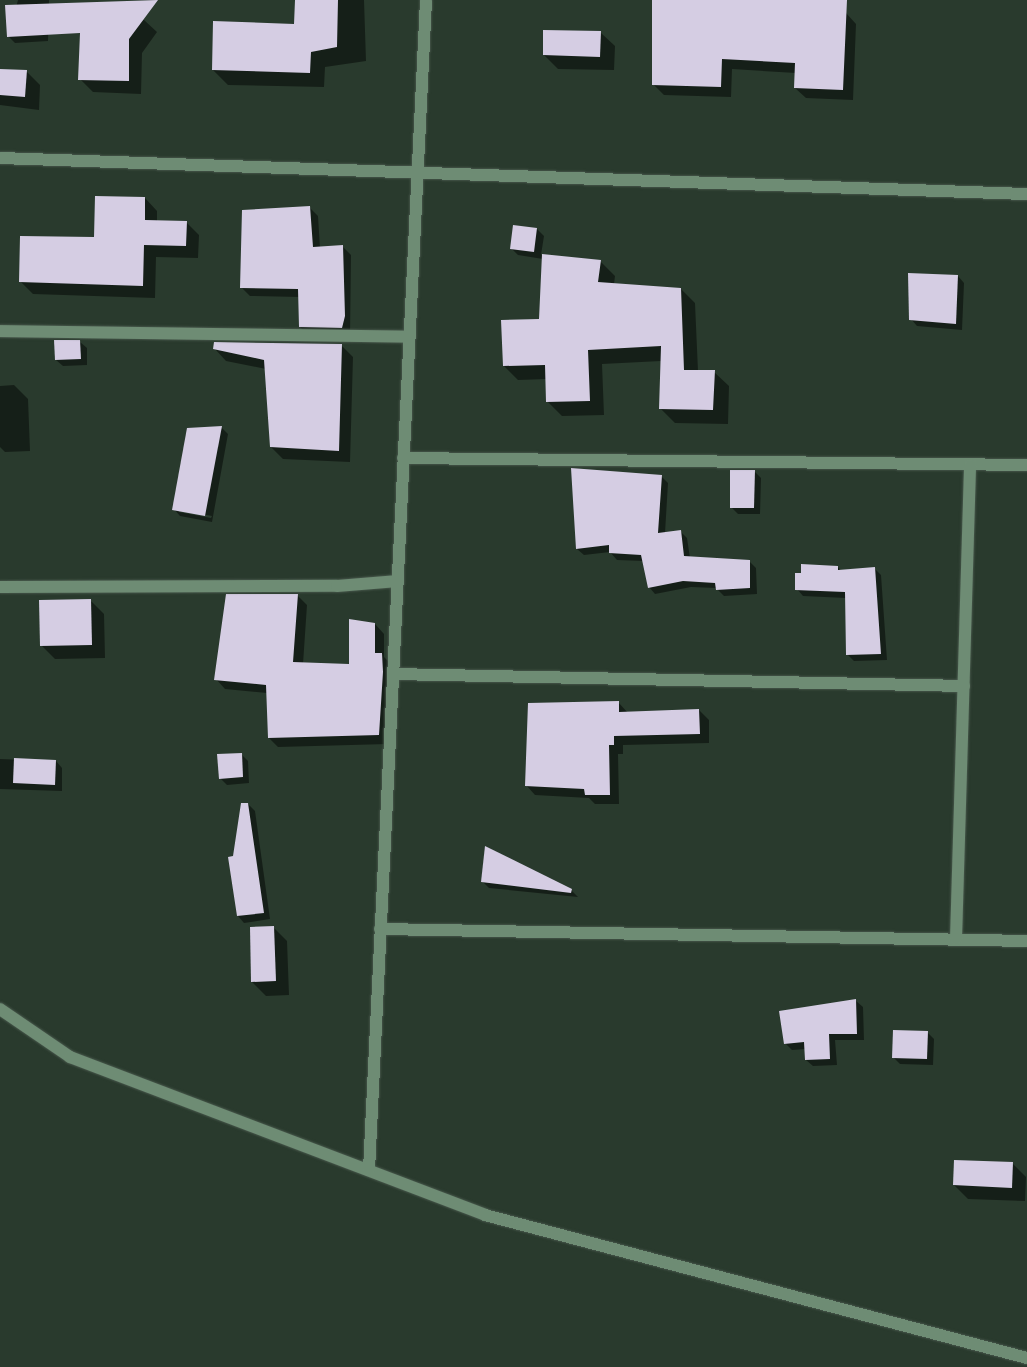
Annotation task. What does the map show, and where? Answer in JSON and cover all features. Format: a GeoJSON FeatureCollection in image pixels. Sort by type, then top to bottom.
{"type":"FeatureCollection","features":[{"type":"Feature","properties":{"kind":"street"},"geometry":{"type":"LineString","coordinates":[[368,1170],[426,0]]}},
{"type":"Feature","properties":{"kind":"street"},"geometry":{"type":"LineString","coordinates":[[0,158],[1027,194]]}},
{"type":"Feature","properties":{"kind":"street"},"geometry":{"type":"LineString","coordinates":[[0,331],[409,337]]}},
{"type":"Feature","properties":{"kind":"street"},"geometry":{"type":"LineString","coordinates":[[403,458],[1027,465]]}},
{"type":"Feature","properties":{"kind":"street"},"geometry":{"type":"LineString","coordinates":[[956,939],[970,465]]}},
{"type":"Feature","properties":{"kind":"street"},"geometry":{"type":"LineString","coordinates":[[0,587],[337,586],[398,581]]}},
{"type":"Feature","properties":{"kind":"street"},"geometry":{"type":"LineString","coordinates":[[393,674],[964,686]]}},
{"type":"Feature","properties":{"kind":"street"},"geometry":{"type":"LineString","coordinates":[[380,929],[1027,940]]}},
{"type":"Feature","properties":{"kind":"street"},"geometry":{"type":"LineString","coordinates":[[0,1009],[70,1057],[485,1214],[1027,1358]]}},
{"type":"Feature","properties":{"kind":"building"},"geometry":{"type":"Polygon","coordinates":[[[158,0],[129,39],[129,81],[78,80],[80,33],[7,37],[5,5],[158,0]]]}},
{"type":"Feature","properties":{"kind":"building"},"geometry":{"type":"Polygon","coordinates":[[[295,0],[338,0],[337,47],[311,52],[310,73],[212,70],[213,21],[294,24],[295,0]]]}},
{"type":"Feature","properties":{"kind":"building"},"geometry":{"type":"Polygon","coordinates":[[[652,0],[847,0],[843,90],[794,88],[795,63],[722,59],[721,87],[652,85],[652,0]]]}},
{"type":"Feature","properties":{"kind":"building"},"geometry":{"type":"Polygon","coordinates":[[[543,30],[601,31],[600,57],[543,55],[543,30]]]}},
{"type":"Feature","properties":{"kind":"building"},"geometry":{"type":"Polygon","coordinates":[[[0,69],[27,70],[25,97],[0,95],[0,69]]]}},
{"type":"Feature","properties":{"kind":"building"},"geometry":{"type":"Polygon","coordinates":[[[95,196],[145,197],[145,220],[187,221],[186,246],[144,245],[143,286],[19,282],[20,236],[94,237],[95,196]]]}},
{"type":"Feature","properties":{"kind":"building"},"geometry":{"type":"Polygon","coordinates":[[[310,206],[313,247],[343,245],[345,316],[342,328],[299,327],[298,289],[240,288],[242,210],[310,206]]]}},
{"type":"Feature","properties":{"kind":"building"},"geometry":{"type":"Polygon","coordinates":[[[513,225],[537,228],[534,252],[510,249],[513,225]]]}},
{"type":"Feature","properties":{"kind":"building"},"geometry":{"type":"Polygon","coordinates":[[[542,254],[601,260],[598,282],[681,288],[684,370],[715,370],[713,410],[659,409],[661,346],[588,350],[590,401],[546,402],[545,365],[503,366],[501,320],[539,319],[542,254]]]}},
{"type":"Feature","properties":{"kind":"building"},"geometry":{"type":"Polygon","coordinates":[[[908,273],[958,275],[956,324],[909,320],[908,273]]]}},
{"type":"Feature","properties":{"kind":"building"},"geometry":{"type":"Polygon","coordinates":[[[54,340],[80,340],[81,359],[55,360],[54,340]]]}},
{"type":"Feature","properties":{"kind":"building"},"geometry":{"type":"Polygon","coordinates":[[[214,342],[342,344],[339,451],[270,447],[264,360],[213,349],[214,342]]]}},
{"type":"Feature","properties":{"kind":"building"},"geometry":{"type":"Polygon","coordinates":[[[222,426],[205,516],[172,510],[187,428],[222,426]]]}},
{"type":"Feature","properties":{"kind":"building"},"geometry":{"type":"Polygon","coordinates":[[[571,468],[662,475],[658,533],[681,530],[684,556],[750,560],[750,588],[716,590],[715,583],[683,581],[648,588],[641,555],[609,553],[609,545],[576,549],[571,468]]]}},
{"type":"Feature","properties":{"kind":"building"},"geometry":{"type":"Polygon","coordinates":[[[730,470],[755,470],[754,508],[730,508],[730,470]]]}},
{"type":"Feature","properties":{"kind":"building"},"geometry":{"type":"Polygon","coordinates":[[[801,564],[838,566],[838,570],[875,567],[881,654],[846,655],[845,592],[795,590],[795,573],[801,573],[801,564]]]}},
{"type":"Feature","properties":{"kind":"building"},"geometry":{"type":"Polygon","coordinates":[[[226,594],[298,594],[293,662],[349,664],[349,619],[375,623],[375,653],[382,653],[383,672],[379,735],[268,738],[266,685],[214,680],[226,594]]]}},
{"type":"Feature","properties":{"kind":"building"},"geometry":{"type":"Polygon","coordinates":[[[91,599],[92,645],[40,646],[39,600],[91,599]]]}},
{"type":"Feature","properties":{"kind":"building"},"geometry":{"type":"Polygon","coordinates":[[[619,701],[619,712],[699,709],[700,734],[614,736],[614,745],[609,745],[610,795],[585,795],[584,789],[525,786],[528,703],[619,701]]]}},
{"type":"Feature","properties":{"kind":"building"},"geometry":{"type":"Polygon","coordinates":[[[242,753],[243,777],[219,779],[217,754],[242,753]]]}},
{"type":"Feature","properties":{"kind":"building"},"geometry":{"type":"Polygon","coordinates":[[[14,758],[56,760],[55,785],[13,783],[14,758]]]}},
{"type":"Feature","properties":{"kind":"building"},"geometry":{"type":"Polygon","coordinates":[[[241,803],[248,803],[264,913],[237,916],[228,857],[233,856],[241,803]]]}},
{"type":"Feature","properties":{"kind":"building"},"geometry":{"type":"Polygon","coordinates":[[[485,846],[572,889],[571,893],[481,882],[485,846]]]}},
{"type":"Feature","properties":{"kind":"building"},"geometry":{"type":"Polygon","coordinates":[[[274,926],[276,981],[251,982],[250,927],[274,926]]]}},
{"type":"Feature","properties":{"kind":"building"},"geometry":{"type":"Polygon","coordinates":[[[856,999],[857,1034],[829,1034],[830,1059],[805,1060],[804,1042],[784,1044],[779,1011],[856,999]]]}},
{"type":"Feature","properties":{"kind":"building"},"geometry":{"type":"Polygon","coordinates":[[[893,1030],[928,1031],[927,1059],[892,1058],[893,1030]]]}},
{"type":"Feature","properties":{"kind":"building"},"geometry":{"type":"Polygon","coordinates":[[[954,1160],[1013,1162],[1012,1188],[953,1185],[954,1160]]]}}]}
